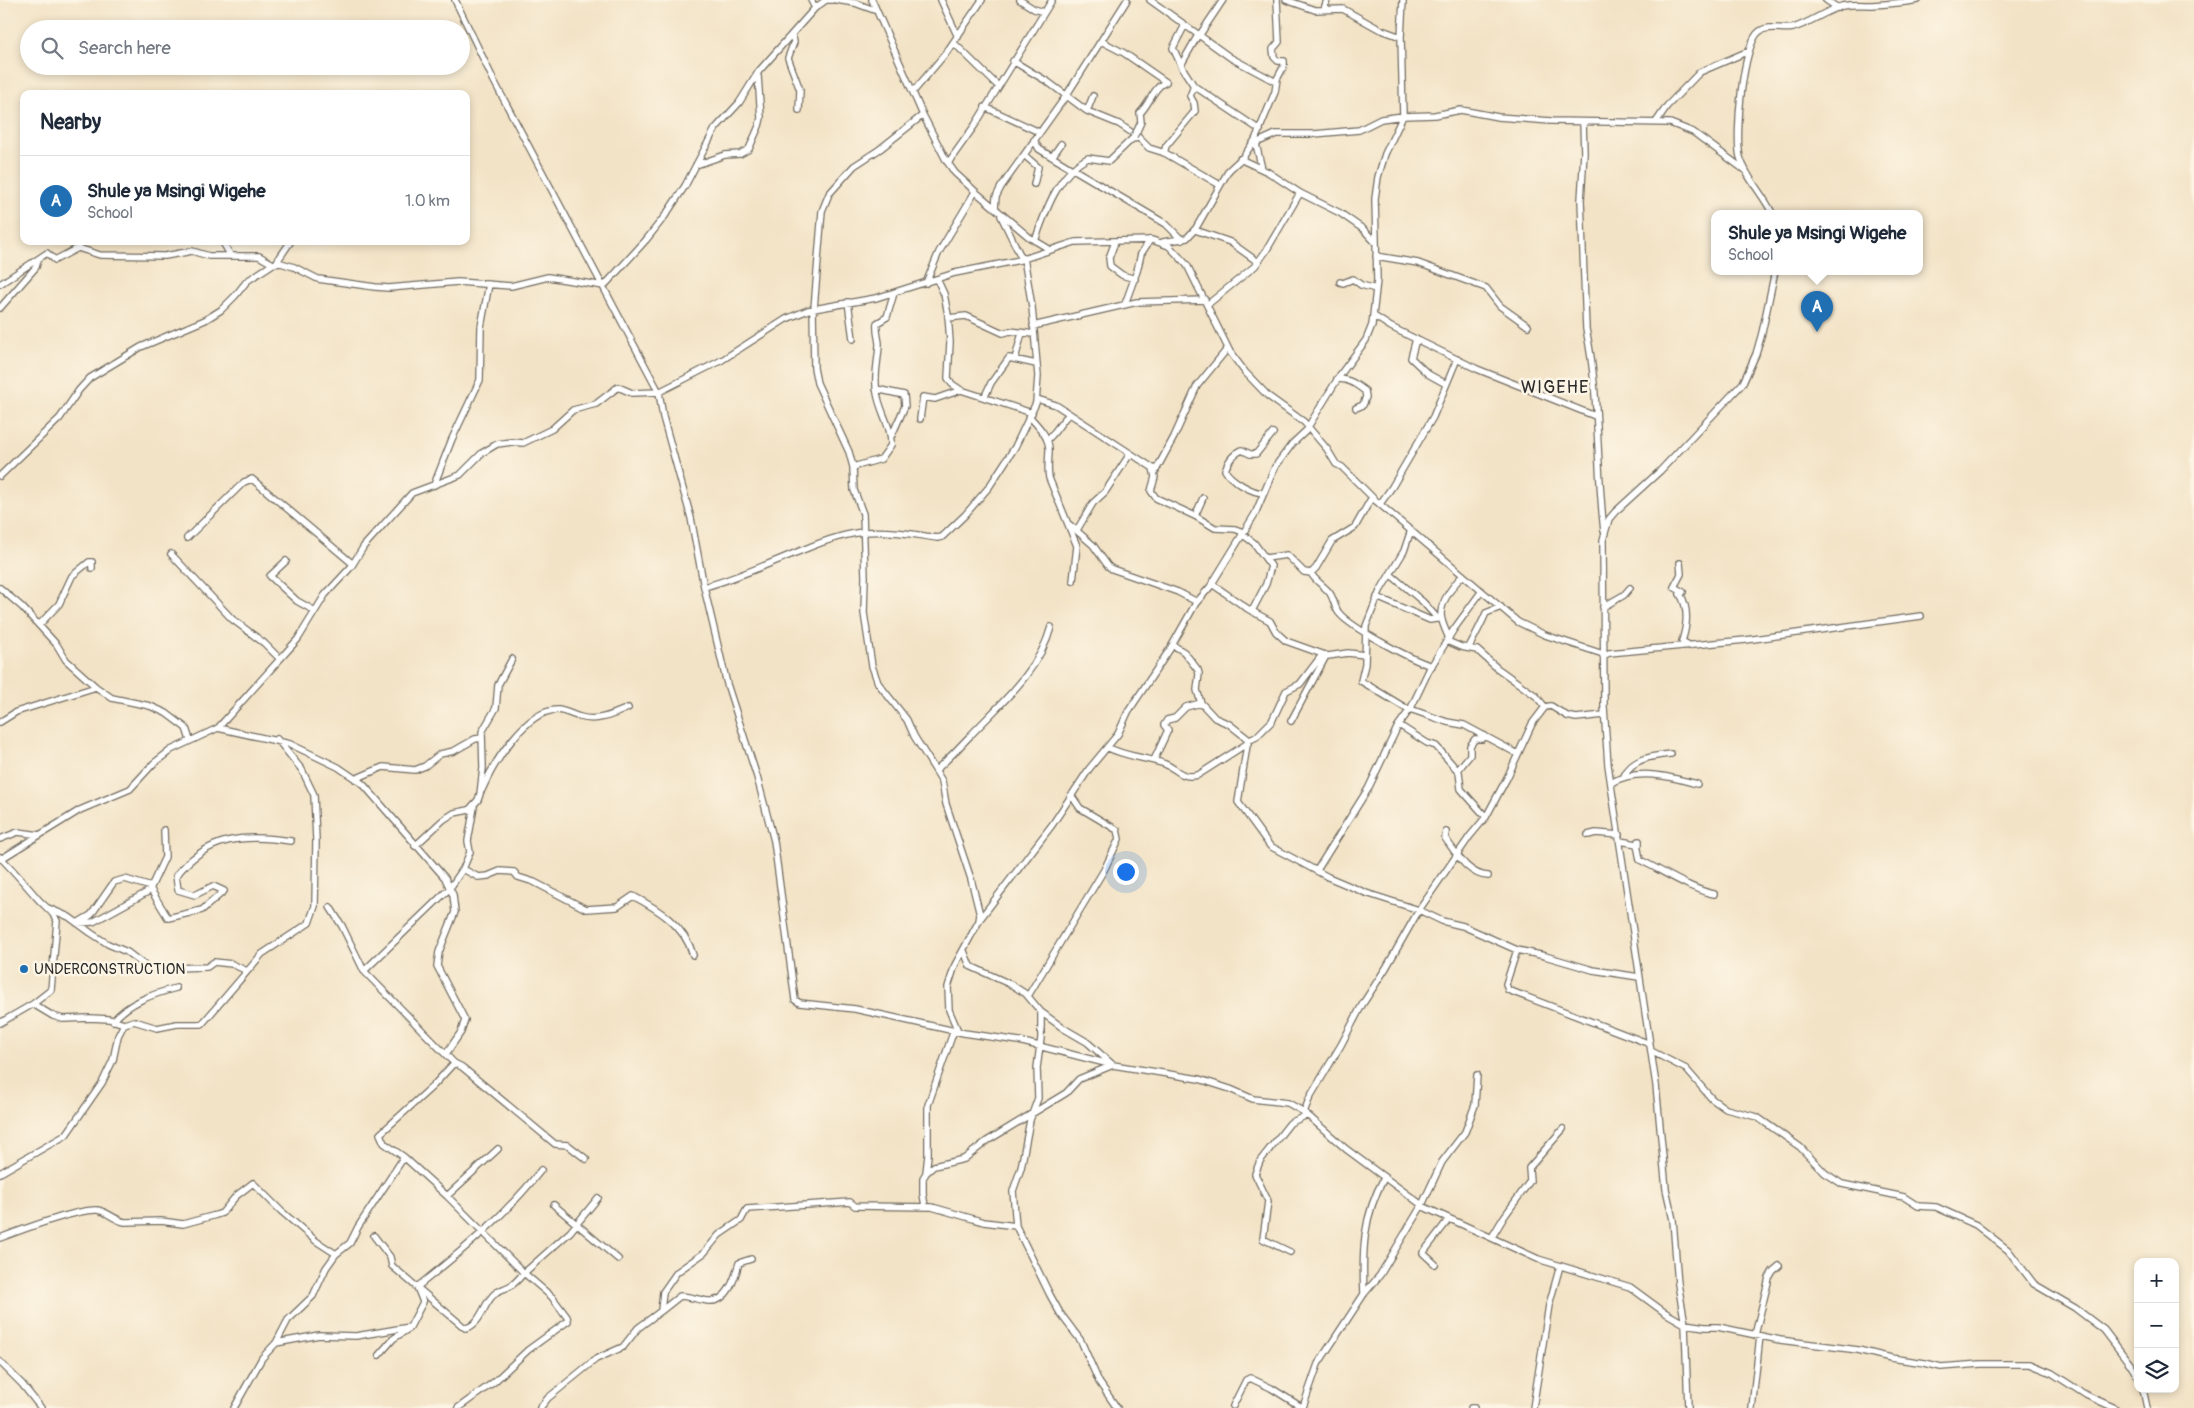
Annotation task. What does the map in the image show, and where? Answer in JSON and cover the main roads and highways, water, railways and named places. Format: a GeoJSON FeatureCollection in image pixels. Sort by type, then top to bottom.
{"type":"FeatureCollection","features":[{"type":"Feature","properties":{"kind":"place","name":"Shule ya Msingi Wigehe"},"geometry":{"type":"Point","coordinates":[1817,332]}},
{"type":"Feature","properties":{"kind":"place","name":"UNDERCONSTRUCTION"},"geometry":{"type":"Point","coordinates":[24,969]}},
{"type":"Feature","properties":{"kind":"district","name":"WIGEHE"},"geometry":{"type":"Point","coordinates":[1555,387]}}]}
